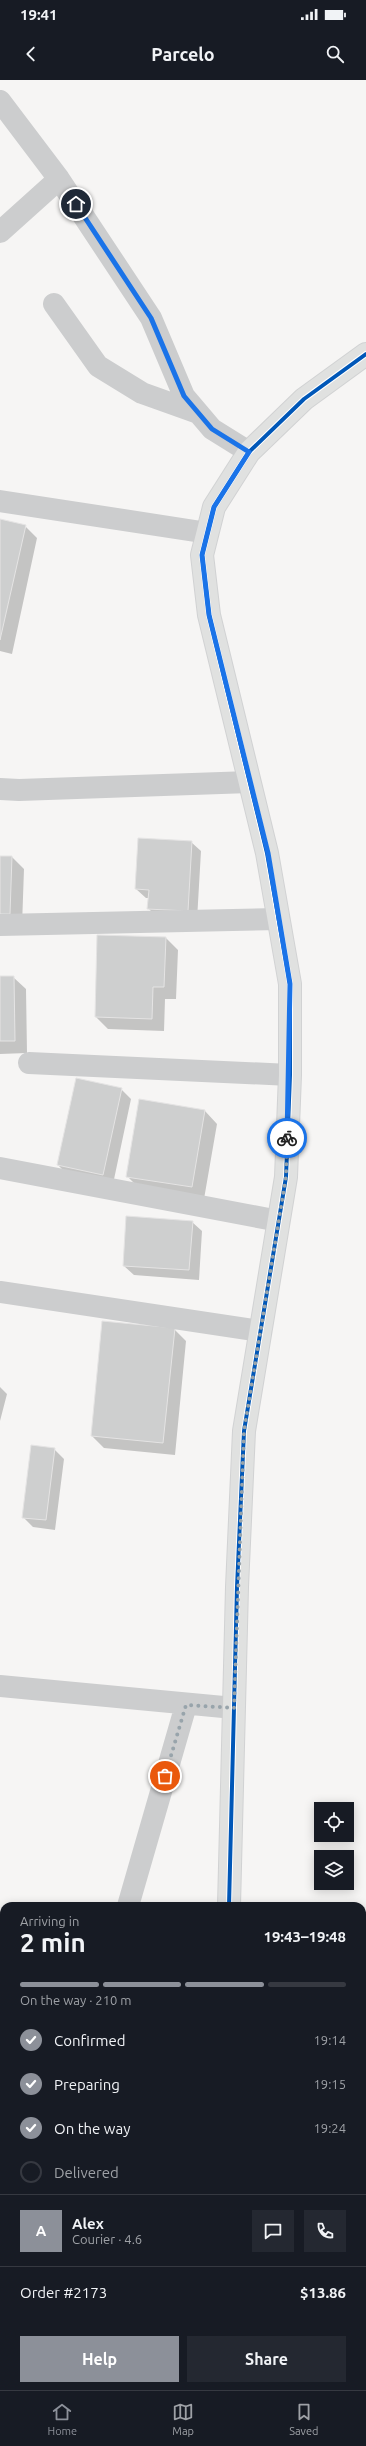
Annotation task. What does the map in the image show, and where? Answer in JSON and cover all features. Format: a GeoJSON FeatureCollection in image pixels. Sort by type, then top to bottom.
{"type":"FeatureCollection","features":[{"type":"Feature","properties":{"kind":"street"},"geometry":{"type":"LineString","coordinates":[[0,101],[59,179],[151,318],[184,396],[212,429],[249,452]]}},
{"type":"Feature","properties":{"kind":"street"},"geometry":{"type":"LineString","coordinates":[[0,232],[59,179]]}},
{"type":"Feature","properties":{"kind":"street"},"geometry":{"type":"LineString","coordinates":[[54,304],[98,366],[142,393],[199,414]]}},
{"type":"Feature","properties":{"kind":"street"},"geometry":{"type":"LineString","coordinates":[[229,1902],[234,1708],[244,1431],[286,1177],[290,1075],[290,984],[268,853],[209,615],[202,555],[214,507],[249,452],[304,399],[366,354]]}},
{"type":"Feature","properties":{"kind":"street"},"geometry":{"type":"LineString","coordinates":[[0,501],[208,533]]}},
{"type":"Feature","properties":{"kind":"street"},"geometry":{"type":"LineString","coordinates":[[0,789],[19,790],[250,782]]}},
{"type":"Feature","properties":{"kind":"street"},"geometry":{"type":"LineString","coordinates":[[0,925],[279,919]]}},
{"type":"Feature","properties":{"kind":"street"},"geometry":{"type":"LineString","coordinates":[[29,1063],[290,1075]]}},
{"type":"Feature","properties":{"kind":"street"},"geometry":{"type":"LineString","coordinates":[[0,1168],[279,1220]]}},
{"type":"Feature","properties":{"kind":"street"},"geometry":{"type":"LineString","coordinates":[[0,1292],[261,1331]]}},
{"type":"Feature","properties":{"kind":"street"},"geometry":{"type":"LineString","coordinates":[[0,1686],[186,1705],[234,1708]]}},
{"type":"Feature","properties":{"kind":"street"},"geometry":{"type":"LineString","coordinates":[[129,1902],[186,1705]]}},
{"type":"Feature","properties":{"kind":"building"},"geometry":{"type":"Polygon","coordinates":[[[0,519],[26,525],[0,640],[0,519]]]}},
{"type":"Feature","properties":{"kind":"building"},"geometry":{"type":"Polygon","coordinates":[[[138,838],[192,841],[188,911],[147,909],[149,890],[135,889],[138,838]]]}},
{"type":"Feature","properties":{"kind":"building"},"geometry":{"type":"Polygon","coordinates":[[[0,856],[12,856],[10,914],[0,914],[0,856]]]}},
{"type":"Feature","properties":{"kind":"building"},"geometry":{"type":"Polygon","coordinates":[[[97,935],[166,937],[164,987],[153,987],[152,1019],[95,1017],[97,935]]]}},
{"type":"Feature","properties":{"kind":"building"},"geometry":{"type":"Polygon","coordinates":[[[0,976],[14,976],[15,1041],[0,1041],[0,976]]]}},
{"type":"Feature","properties":{"kind":"building"},"geometry":{"type":"Polygon","coordinates":[[[76,1078],[122,1088],[103,1175],[57,1165],[76,1078]]]}},
{"type":"Feature","properties":{"kind":"building"},"geometry":{"type":"Polygon","coordinates":[[[139,1099],[205,1110],[192,1187],[126,1177],[139,1099]]]}},
{"type":"Feature","properties":{"kind":"building"},"geometry":{"type":"Polygon","coordinates":[[[126,1216],[193,1221],[189,1270],[123,1266],[126,1216]]]}},
{"type":"Feature","properties":{"kind":"building"},"geometry":{"type":"Polygon","coordinates":[[[102,1321],[175,1328],[163,1443],[91,1436],[102,1321]]]}},
{"type":"Feature","properties":{"kind":"building"},"geometry":{"type":"Polygon","coordinates":[[[31,1445],[55,1448],[46,1520],[22,1518],[31,1445]]]}},
{"type":"Feature","properties":{"kind":"cycle path"},"geometry":{"type":"LineString","coordinates":[[229,1902],[237,1587],[244,1431],[286,1177],[290,1075],[290,984],[267,853],[209,615],[202,555],[214,507],[249,452],[304,399],[366,354]]}},
{"type":"Feature","properties":{"kind":"way so far"},"geometry":{"type":"LineString","coordinates":[[165,1776],[186,1705],[234,1708],[237,1587],[244,1431],[286,1177],[287,1138]]}},
{"type":"Feature","properties":{"kind":"route"},"geometry":{"type":"LineString","coordinates":[[76,204],[151,318],[184,396],[212,429],[249,452],[214,507],[202,555],[209,615],[268,853],[290,984],[290,1075],[287,1138]]}}]}
